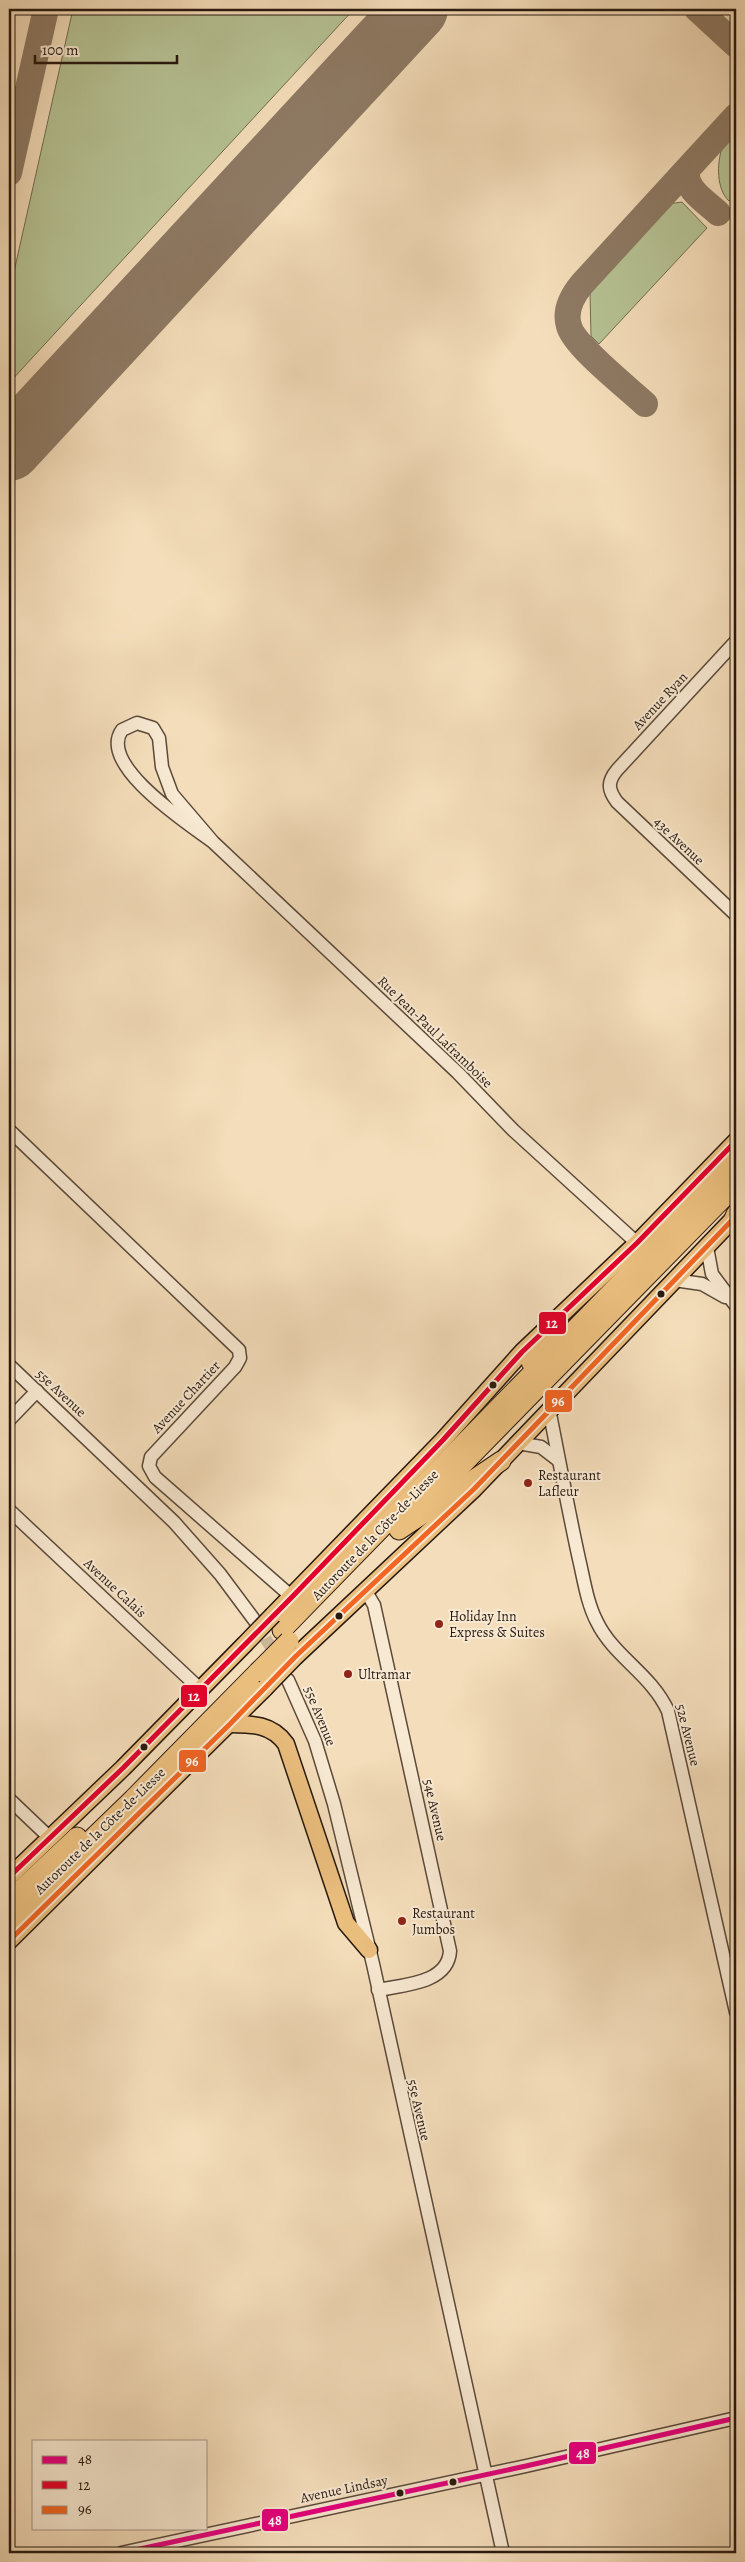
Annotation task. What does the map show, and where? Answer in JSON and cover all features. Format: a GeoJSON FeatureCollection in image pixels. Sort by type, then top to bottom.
{"type":"FeatureCollection","features":[{"type":"Feature","properties":{"kind":"highway","name":"Autoroute de la Côte-de-Liesse"},"geometry":{"type":"LineString","coordinates":[[9,1919],[133,1799],[494,1412],[736,1164]]}},
{"type":"Feature","properties":{"kind":"highway","name":"Autoroute de la Côte-de-Liesse"},"geometry":{"type":"LineString","coordinates":[[285,1636],[399,1530],[736,1185]]}},
{"type":"Feature","properties":{"kind":"highway"},"geometry":{"type":"LineString","coordinates":[[494,1412],[542,1347],[553,1322]]}},
{"type":"Feature","properties":{"kind":"highway"},"geometry":{"type":"LineString","coordinates":[[399,1530],[501,1461]]}},
{"type":"Feature","properties":{"kind":"highway","name":"Autoroute de la Côte-de-Liesse"},"geometry":{"type":"LineString","coordinates":[[9,1901],[255,1667]]}},
{"type":"Feature","properties":{"kind":"main road"},"geometry":{"type":"LineString","coordinates":[[285,1636],[292,1597],[553,1322],[636,1243],[736,1141]]}},
{"type":"Feature","properties":{"kind":"main road"},"geometry":{"type":"LineString","coordinates":[[9,1941],[230,1724],[255,1667],[285,1636],[365,1590],[456,1506],[736,1217]]}},
{"type":"Feature","properties":{"kind":"main road"},"geometry":{"type":"LineString","coordinates":[[9,1877],[200,1689],[255,1667]]}},
{"type":"Feature","properties":{"kind":"main road"},"geometry":{"type":"LineString","coordinates":[[230,1724],[266,1727],[278,1735],[286,1744],[346,1923],[369,1950]]}},
{"type":"Feature","properties":{"kind":"street","name":"Avenue Ryan"},"geometry":{"type":"LineString","coordinates":[[609,784],[617,770],[736,641]]}},
{"type":"Feature","properties":{"kind":"street","name":"Rue Jean-Paul Laframboise"},"geometry":{"type":"LineString","coordinates":[[213,842],[164,806],[139,782],[119,756],[116,743],[122,730],[131,724],[143,724],[156,733],[162,767],[172,794],[213,842],[458,1073],[519,1135],[636,1243]]}},
{"type":"Feature","properties":{"kind":"street","name":"43e Avenue"},"geometry":{"type":"LineString","coordinates":[[609,784],[610,792],[617,802],[736,915]]}},
{"type":"Feature","properties":{"kind":"street","name":"Avenue Chartier"},"geometry":{"type":"LineString","coordinates":[[9,1130],[239,1350],[240,1358],[235,1367],[151,1457],[149,1466],[155,1477],[292,1597]]}},
{"type":"Feature","properties":{"kind":"street"},"geometry":{"type":"LineString","coordinates":[[707,1247],[712,1274],[734,1303]]}},
{"type":"Feature","properties":{"kind":"street"},"geometry":{"type":"LineString","coordinates":[[674,1280],[702,1284],[734,1303]]}},
{"type":"Feature","properties":{"kind":"street","name":"55e Avenue"},"geometry":{"type":"LineString","coordinates":[[9,1365],[189,1537],[255,1621]]}},
{"type":"Feature","properties":{"kind":"street"},"geometry":{"type":"LineString","coordinates":[[9,1420],[37,1391]]}},
{"type":"Feature","properties":{"kind":"street","name":"52e Avenue"},"geometry":{"type":"LineString","coordinates":[[549,1409],[558,1446],[558,1460],[589,1601],[596,1620],[611,1644],[660,1693],[668,1711],[736,2012]]}},
{"type":"Feature","properties":{"kind":"street"},"geometry":{"type":"LineString","coordinates":[[518,1443],[541,1447],[558,1460]]}},
{"type":"Feature","properties":{"kind":"street","name":"Avenue Calais"},"geometry":{"type":"LineString","coordinates":[[9,1510],[200,1689]]}},
{"type":"Feature","properties":{"kind":"street","name":"54e Avenue"},"geometry":{"type":"LineString","coordinates":[[365,1590],[374,1605],[450,1951],[446,1966],[436,1976],[378,1990]]}},
{"type":"Feature","properties":{"kind":"street","name":"55e Avenue"},"geometry":{"type":"LineString","coordinates":[[288,1680],[315,1741],[327,1780],[369,1950],[502,2553]]}},
{"type":"Feature","properties":{"kind":"street"},"geometry":{"type":"LineString","coordinates":[[9,1799],[50,1838]]}},
{"type":"Feature","properties":{"kind":"street","name":"Avenue Lindsay"},"geometry":{"type":"LineString","coordinates":[[120,2553],[736,2418]]}},
{"type":"Feature","properties":{"kind":"green space"},"geometry":{"type":"Polygon","coordinates":[[[73,9],[354,9],[9,383],[9,294],[73,9]]]}},
{"type":"Feature","properties":{"kind":"green space"},"geometry":{"type":"Polygon","coordinates":[[[736,132],[736,195],[729,201],[720,183],[719,161],[723,146],[736,132]]]}},
{"type":"Feature","properties":{"kind":"green space"},"geometry":{"type":"Polygon","coordinates":[[[682,202],[707,228],[599,344],[591,336],[590,293],[669,204],[682,202]]]}},
{"type":"Feature","properties":{"kind":"taxiway"},"geometry":{"type":"LineString","coordinates":[[9,173],[46,9]]}},
{"type":"Feature","properties":{"kind":"taxiway"},"geometry":{"type":"LineString","coordinates":[[363,66],[368,57],[412,9]]}},
{"type":"Feature","properties":{"kind":"taxiway"},"geometry":{"type":"LineString","coordinates":[[697,9],[736,45]]}},
{"type":"Feature","properties":{"kind":"taxiway"},"geometry":{"type":"LineString","coordinates":[[645,404],[615,378],[581,344],[569,326],[568,309],[575,293],[582,284],[736,116]]}},
{"type":"Feature","properties":{"kind":"taxiway"},"geometry":{"type":"LineString","coordinates":[[687,170],[687,177],[692,189],[718,213]]}},
{"type":"Feature","properties":{"kind":"runway"},"geometry":{"type":"LineString","coordinates":[[9,449],[416,9]]}},
{"type":"Feature","properties":{"kind":"tunnel"},"geometry":{"type":"LineString","coordinates":[[256,1623],[278,1659]]}},
{"type":"Feature","properties":{"kind":"transit line","name":"12"},"geometry":{"type":"LineString","coordinates":[[9,1877],[123,1768],[292,1597],[443,1440],[522,1352],[637,1243],[736,1141]]}},
{"type":"Feature","properties":{"kind":"transit line","name":"96"},"geometry":{"type":"LineString","coordinates":[[9,1941],[230,1724],[296,1656],[474,1489],[736,1216]]}},
{"type":"Feature","properties":{"kind":"transit line","name":"48"},"geometry":{"type":"LineString","coordinates":[[121,2553],[526,2466],[736,2418]]}},
{"type":"Feature","properties":{"kind":"place","name":"Restaurant Lafleur"},"geometry":{"type":"Point","coordinates":[528,1483]}},
{"type":"Feature","properties":{"kind":"place","name":"Holiday Inn Express & Suites"},"geometry":{"type":"Point","coordinates":[439,1624]}},
{"type":"Feature","properties":{"kind":"place","name":"Ultramar"},"geometry":{"type":"Point","coordinates":[348,1674]}},
{"type":"Feature","properties":{"kind":"place","name":"Restaurant Jumbos"},"geometry":{"type":"Point","coordinates":[402,1921]}}]}
